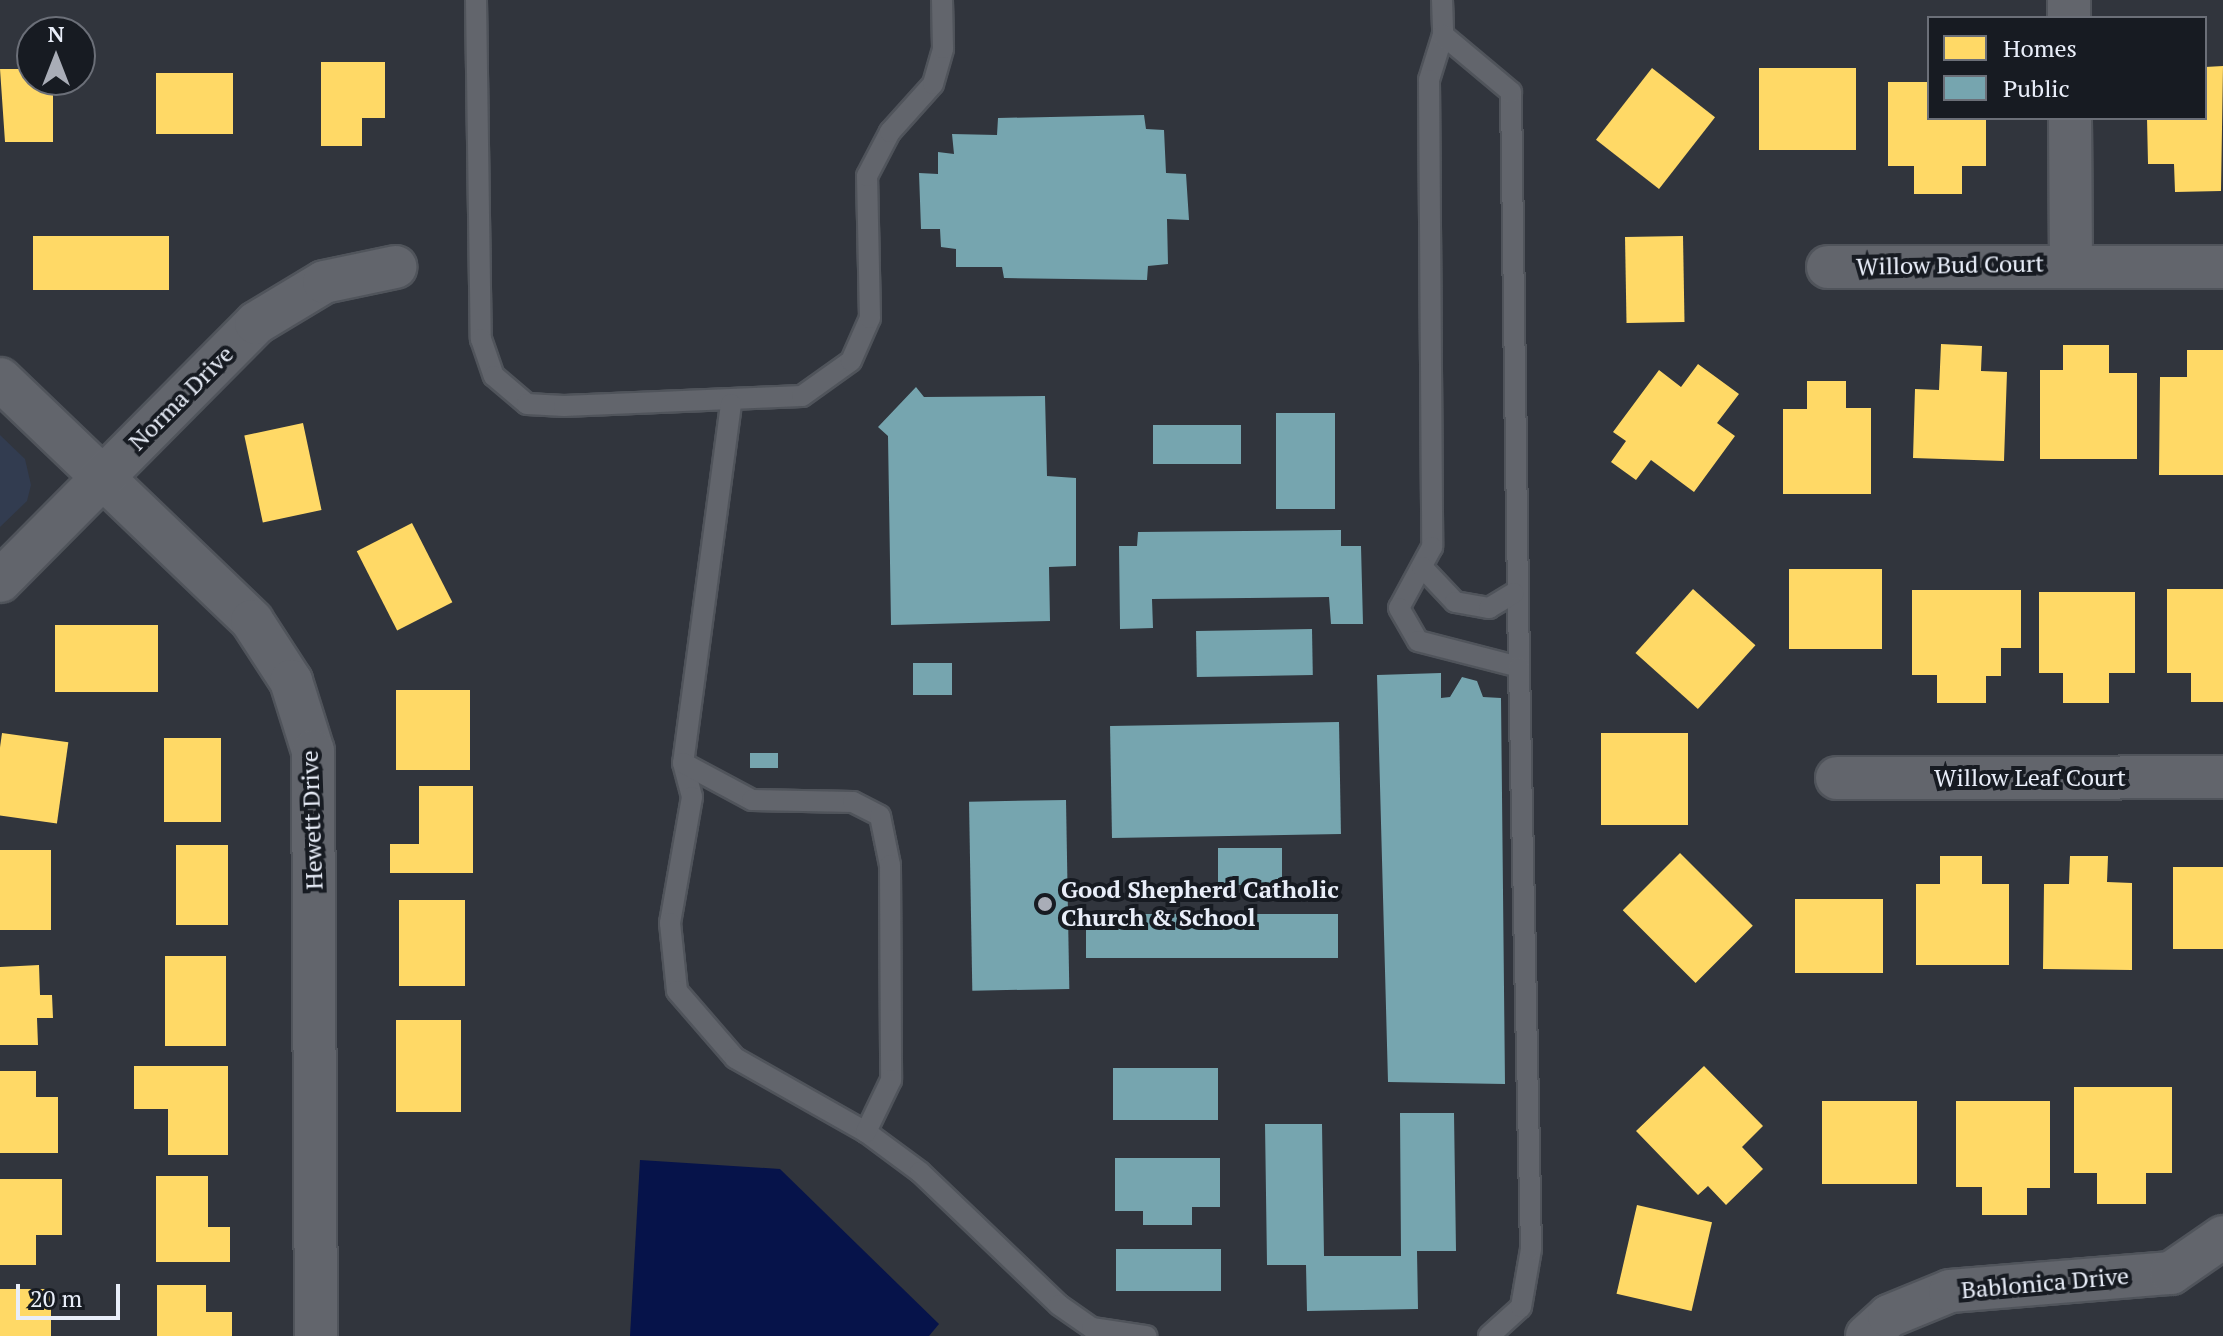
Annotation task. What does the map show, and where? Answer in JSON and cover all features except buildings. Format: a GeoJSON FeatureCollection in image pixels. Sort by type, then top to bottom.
{"type":"FeatureCollection","features":[{"type":"Feature","properties":{"kind":"street"},"geometry":{"type":"LineString","coordinates":[[2070,120],[2071,263],[2223,267]]}},
{"type":"Feature","properties":{"kind":"street","name":"Willow Bud Court"},"geometry":{"type":"LineString","coordinates":[[1828,267],[2071,263]]}},
{"type":"Feature","properties":{"kind":"street","name":"Norma Drive"},"geometry":{"type":"LineString","coordinates":[[0,581],[256,323],[324,282],[395,267]]}},
{"type":"Feature","properties":{"kind":"street","name":"Hewett Drive"},"geometry":{"type":"LineString","coordinates":[[0,379],[100,479],[252,621],[291,681],[313,751],[316,1336]]}},
{"type":"Feature","properties":{"kind":"street","name":"Willow Leaf Court"},"geometry":{"type":"LineString","coordinates":[[1837,778],[2223,777]]}},
{"type":"Feature","properties":{"kind":"street","name":"Bablonica Drive"},"geometry":{"type":"LineString","coordinates":[[1867,1336],[1889,1316],[1950,1291],[2171,1273],[2223,1237]]}},
{"type":"Feature","properties":{"kind":"lane"},"geometry":{"type":"LineString","coordinates":[[476,0],[481,339],[494,376],[527,404],[731,404],[802,396],[851,361],[870,318],[867,176],[890,132],[933,84],[943,48],[942,0]]}},
{"type":"Feature","properties":{"kind":"lane"},"geometry":{"type":"LineString","coordinates":[[1442,0],[1443,35],[1429,80],[1432,547],[1399,608],[1418,641],[1519,667]]}},
{"type":"Feature","properties":{"kind":"lane"},"geometry":{"type":"LineString","coordinates":[[1443,35],[1511,92],[1514,593],[1519,667],[1531,1249],[1521,1307],[1489,1336]]}},
{"type":"Feature","properties":{"kind":"lane"},"geometry":{"type":"LineString","coordinates":[[731,404],[683,763],[692,797],[670,923],[677,991],[735,1058],[866,1132],[920,1172],[1059,1305],[1092,1328],[1146,1336]]}},
{"type":"Feature","properties":{"kind":"lane"},"geometry":{"type":"LineString","coordinates":[[1422,567],[1455,602],[1489,608],[1514,593]]}},
{"type":"Feature","properties":{"kind":"lane"},"geometry":{"type":"LineString","coordinates":[[683,763],[752,800],[853,802],[880,816],[890,865],[891,1080],[866,1132]]}},
{"type":"Feature","properties":{"kind":"shaded area"},"geometry":{"type":"Polygon","coordinates":[[[0,435],[25,459],[31,485],[27,501],[0,527],[0,435]]]}},
{"type":"Feature","properties":{"kind":"shaded area"},"geometry":{"type":"Polygon","coordinates":[[[640,1160],[780,1169],[939,1324],[929,1336],[630,1336],[640,1160]]]}},
{"type":"Feature","properties":{"kind":"place","name":"Good Shepherd Catholic Church & School"},"geometry":{"type":"Point","coordinates":[1045,904]}}]}
